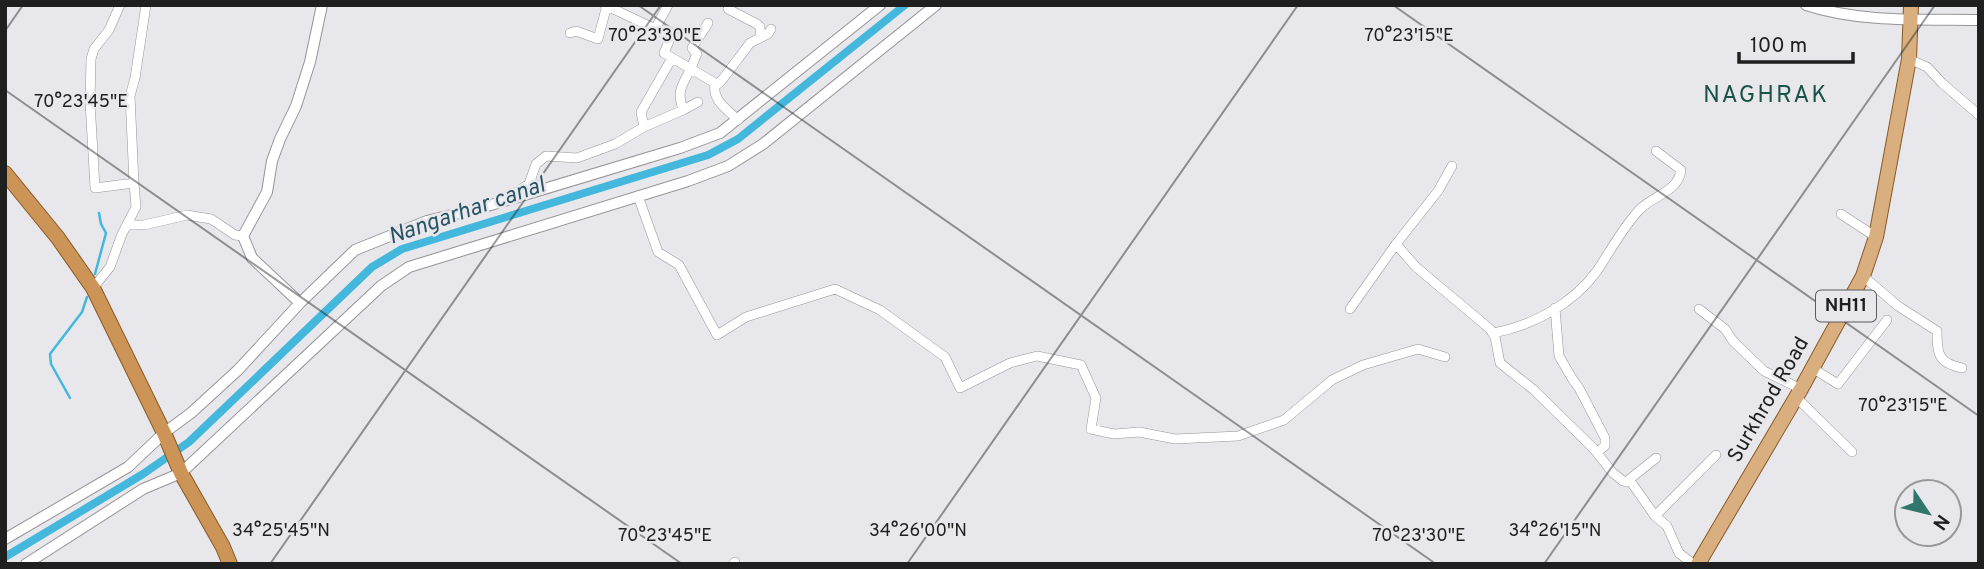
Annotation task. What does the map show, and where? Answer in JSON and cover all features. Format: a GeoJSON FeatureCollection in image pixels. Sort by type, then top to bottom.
{"type":"FeatureCollection","features":[{"type":"Feature","properties":{"kind":"highway"},"geometry":{"type":"LineString","coordinates":[[5,173],[58,238],[93,288],[181,473],[230,564]]}},
{"type":"Feature","properties":{"kind":"main road","name":"Surkhrod Road"},"geometry":{"type":"LineString","coordinates":[[1698,564],[1863,276],[1876,237],[1909,60],[1910,12]]}},
{"type":"Feature","properties":{"kind":"street"},"geometry":{"type":"LineString","coordinates":[[120,5],[109,30],[94,49],[91,59],[90,102],[95,188],[134,183]]}},
{"type":"Feature","properties":{"kind":"street"},"geometry":{"type":"LineString","coordinates":[[93,288],[110,267],[136,207],[130,96],[146,5]]}},
{"type":"Feature","properties":{"kind":"street"},"geometry":{"type":"LineString","coordinates":[[243,236],[267,192],[272,161],[296,106],[310,62],[322,5]]}},
{"type":"Feature","properties":{"kind":"street"},"geometry":{"type":"LineString","coordinates":[[570,33],[576,31],[598,39],[606,5],[664,33],[670,39],[664,53],[718,84],[750,43],[768,34],[771,29]]}},
{"type":"Feature","properties":{"kind":"street"},"geometry":{"type":"LineString","coordinates":[[655,29],[668,5]]}},
{"type":"Feature","properties":{"kind":"street"},"geometry":{"type":"LineString","coordinates":[[5,539],[128,467],[165,437],[238,370],[300,303],[355,250],[427,221],[680,148],[720,133],[880,5]]}},
{"type":"Feature","properties":{"kind":"street"},"geometry":{"type":"LineString","coordinates":[[26,564],[143,489],[181,473],[381,286],[409,267],[727,166],[763,144],[936,5]]}},
{"type":"Feature","properties":{"kind":"street"},"geometry":{"type":"LineString","coordinates":[[1806,5],[1880,19],[1910,12],[1979,20]]}},
{"type":"Feature","properties":{"kind":"street"},"geometry":{"type":"LineString","coordinates":[[728,9],[757,24],[761,37]]}},
{"type":"Feature","properties":{"kind":"street"},"geometry":{"type":"LineString","coordinates":[[644,127],[641,112],[676,61],[692,48],[708,23]]}},
{"type":"Feature","properties":{"kind":"street"},"geometry":{"type":"LineString","coordinates":[[683,110],[680,88],[692,69],[697,54],[692,48]]}},
{"type":"Feature","properties":{"kind":"street"},"geometry":{"type":"LineString","coordinates":[[1909,60],[1927,67],[1941,83],[1979,115]]}},
{"type":"Feature","properties":{"kind":"street"},"geometry":{"type":"LineString","coordinates":[[715,83],[716,99],[738,120]]}},
{"type":"Feature","properties":{"kind":"street"},"geometry":{"type":"LineString","coordinates":[[503,201],[529,184],[536,164],[546,156],[577,158],[615,144],[698,102]]}},
{"type":"Feature","properties":{"kind":"street"},"geometry":{"type":"LineString","coordinates":[[1493,333],[1512,330],[1578,293],[1640,209],[1670,189],[1681,174],[1681,170],[1656,151]]}},
{"type":"Feature","properties":{"kind":"street"},"geometry":{"type":"LineString","coordinates":[[1350,309],[1438,191],[1452,166]]}},
{"type":"Feature","properties":{"kind":"street"},"geometry":{"type":"LineString","coordinates":[[638,196],[657,252],[679,265],[717,334],[746,317],[835,289],[880,310],[945,357],[960,388],[1010,363],[1037,356],[1081,365],[1096,398],[1091,429],[1114,434],[1139,432],[1175,439],[1238,436],[1284,420],[1332,380],[1363,365],[1418,349],[1445,356]]}},
{"type":"Feature","properties":{"kind":"street"},"geometry":{"type":"LineString","coordinates":[[1840,214],[1876,237]]}},
{"type":"Feature","properties":{"kind":"street"},"geometry":{"type":"LineString","coordinates":[[127,225],[144,225],[187,215],[211,219],[235,236],[243,236]]}},
{"type":"Feature","properties":{"kind":"street"},"geometry":{"type":"LineString","coordinates":[[243,236],[252,258],[300,303]]}},
{"type":"Feature","properties":{"kind":"street"},"geometry":{"type":"LineString","coordinates":[[1396,244],[1416,267],[1493,333],[1500,363],[1534,390],[1597,452],[1612,473],[1634,485],[1655,516],[1667,526],[1679,553],[1692,564]]}},
{"type":"Feature","properties":{"kind":"street"},"geometry":{"type":"LineString","coordinates":[[1863,276],[1898,306],[1937,331],[1937,345],[1943,362],[1962,368]]}},
{"type":"Feature","properties":{"kind":"street"},"geometry":{"type":"LineString","coordinates":[[1555,308],[1559,356],[1605,438],[1605,446],[1597,452]]}},
{"type":"Feature","properties":{"kind":"street"},"geometry":{"type":"LineString","coordinates":[[1699,309],[1725,329],[1733,341],[1764,371],[1798,393],[1852,452]]}},
{"type":"Feature","properties":{"kind":"street"},"geometry":{"type":"LineString","coordinates":[[1812,368],[1839,384],[1887,320]]}},
{"type":"Feature","properties":{"kind":"street"},"geometry":{"type":"LineString","coordinates":[[1655,516],[1716,455]]}},
{"type":"Feature","properties":{"kind":"street"},"geometry":{"type":"LineString","coordinates":[[1626,482],[1656,458]]}},
{"type":"Feature","properties":{"kind":"waterway","name":"Nangarhar canal"},"geometry":{"type":"LineString","coordinates":[[5,557],[143,474],[189,442],[372,267],[402,249],[708,155],[738,139],[905,5]]}},
{"type":"Feature","properties":{"kind":"waterway"},"geometry":{"type":"LineString","coordinates":[[95,274],[106,233],[99,213]]}},
{"type":"Feature","properties":{"kind":"waterway"},"geometry":{"type":"LineString","coordinates":[[70,398],[51,364],[50,354],[82,312],[87,297]]}},
{"type":"Feature","properties":{"kind":"district","name":"NAGHRAK"},"geometry":{"type":"Point","coordinates":[1766,96]}}]}
